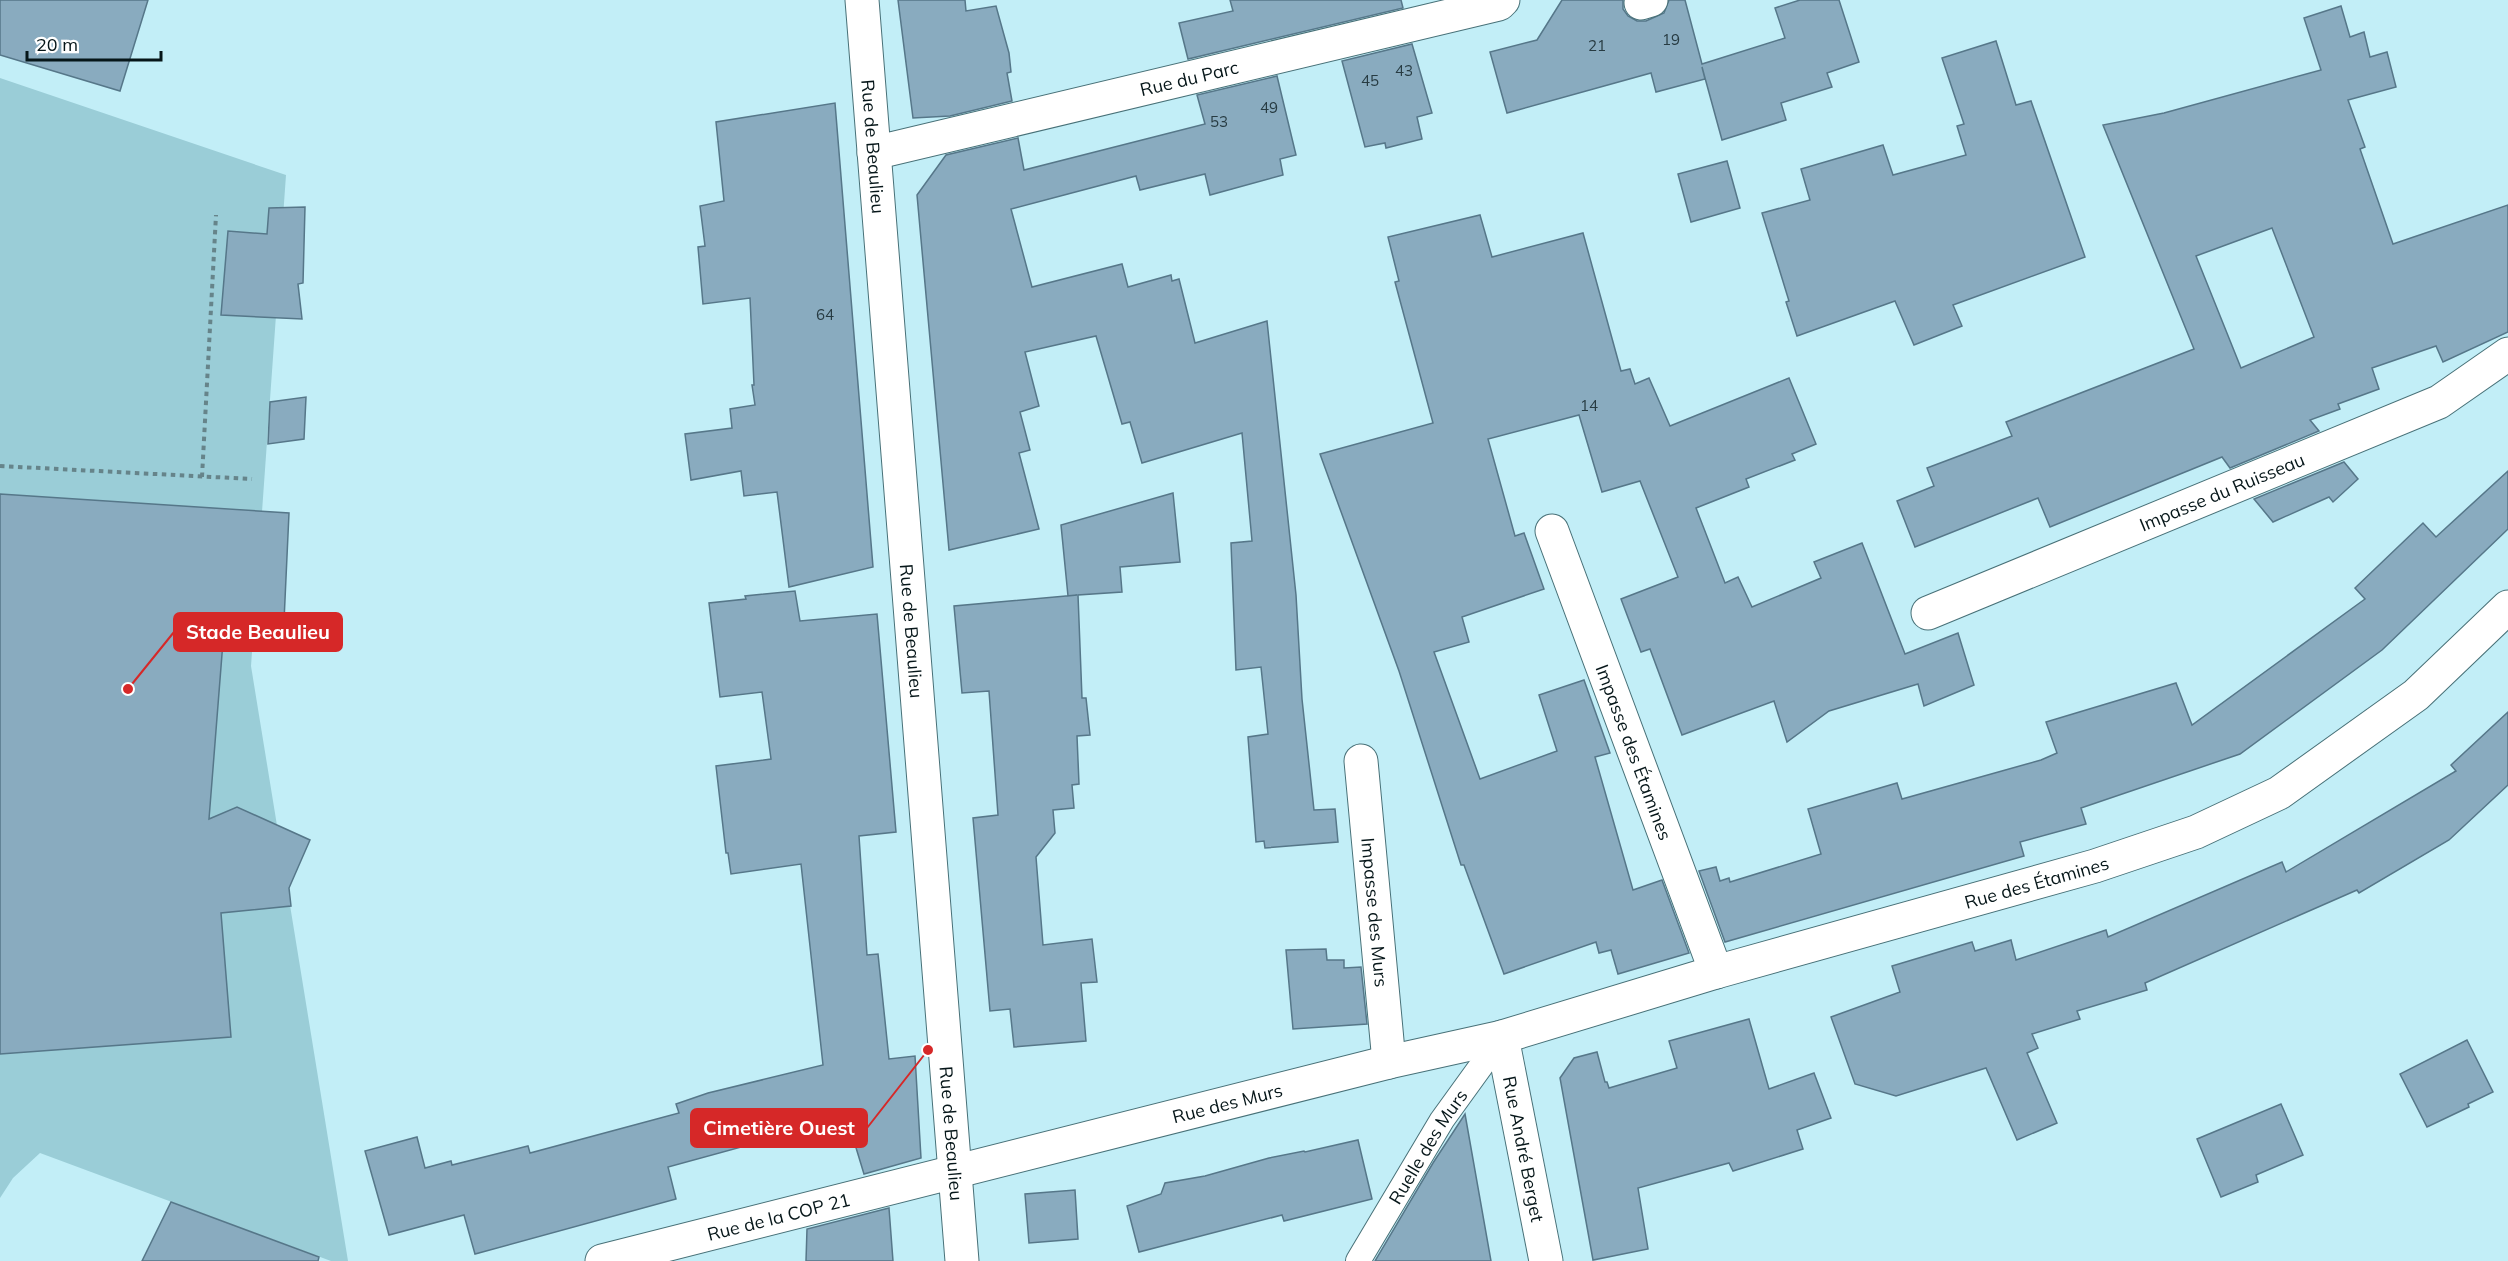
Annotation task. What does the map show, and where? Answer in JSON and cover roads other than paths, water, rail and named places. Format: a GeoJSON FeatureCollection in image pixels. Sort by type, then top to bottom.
{"type":"FeatureCollection","features":[{"type":"Feature","properties":{"kind":"street","name":"Rue de Beaulieu"},"geometry":{"type":"LineString","coordinates":[[862,0],[962,1261]]}},
{"type":"Feature","properties":{"kind":"street","name":"Rue du Parc"},"geometry":{"type":"LineString","coordinates":[[874,153],[1499,4],[1503,0]]}},
{"type":"Feature","properties":{"kind":"street","name":"Impasse du Ruisseau"},"geometry":{"type":"LineString","coordinates":[[1928,613],[2439,402],[2508,354]]}},
{"type":"Feature","properties":{"kind":"street","name":"Impasse des Étamines"},"geometry":{"type":"LineString","coordinates":[[1552,531],[1716,972]]}},
{"type":"Feature","properties":{"kind":"street","name":"Rue des Étamines"},"geometry":{"type":"LineString","coordinates":[[1502,1037],[1716,972],[2095,866],[2196,832],[2279,794],[2416,694],[2508,607]]}},
{"type":"Feature","properties":{"kind":"street","name":"Impasse des Murs"},"geometry":{"type":"LineString","coordinates":[[1362,761],[1389,1062]]}},
{"type":"Feature","properties":{"kind":"street","name":"Rue des Murs"},"geometry":{"type":"LineString","coordinates":[[955,1171],[999,1162],[1389,1062],[1502,1037]]}},
{"type":"Feature","properties":{"kind":"street","name":"Rue André Berget"},"geometry":{"type":"LineString","coordinates":[[1502,1037],[1546,1261]]}},
{"type":"Feature","properties":{"kind":"street","name":"Rue de la COP 21"},"geometry":{"type":"LineString","coordinates":[[602,1261],[955,1171]]}},
{"type":"Feature","properties":{"kind":"lane","name":"Ruelle des Murs"},"geometry":{"type":"LineString","coordinates":[[1358,1261],[1442,1120],[1502,1037]]}},
{"type":"Feature","properties":{"kind":"place","name":"Stade Beaulieu"},"geometry":{"type":"Point","coordinates":[128,689]}},
{"type":"Feature","properties":{"kind":"place","name":"Cimetière Ouest"},"geometry":{"type":"Point","coordinates":[928,1050]}}]}
